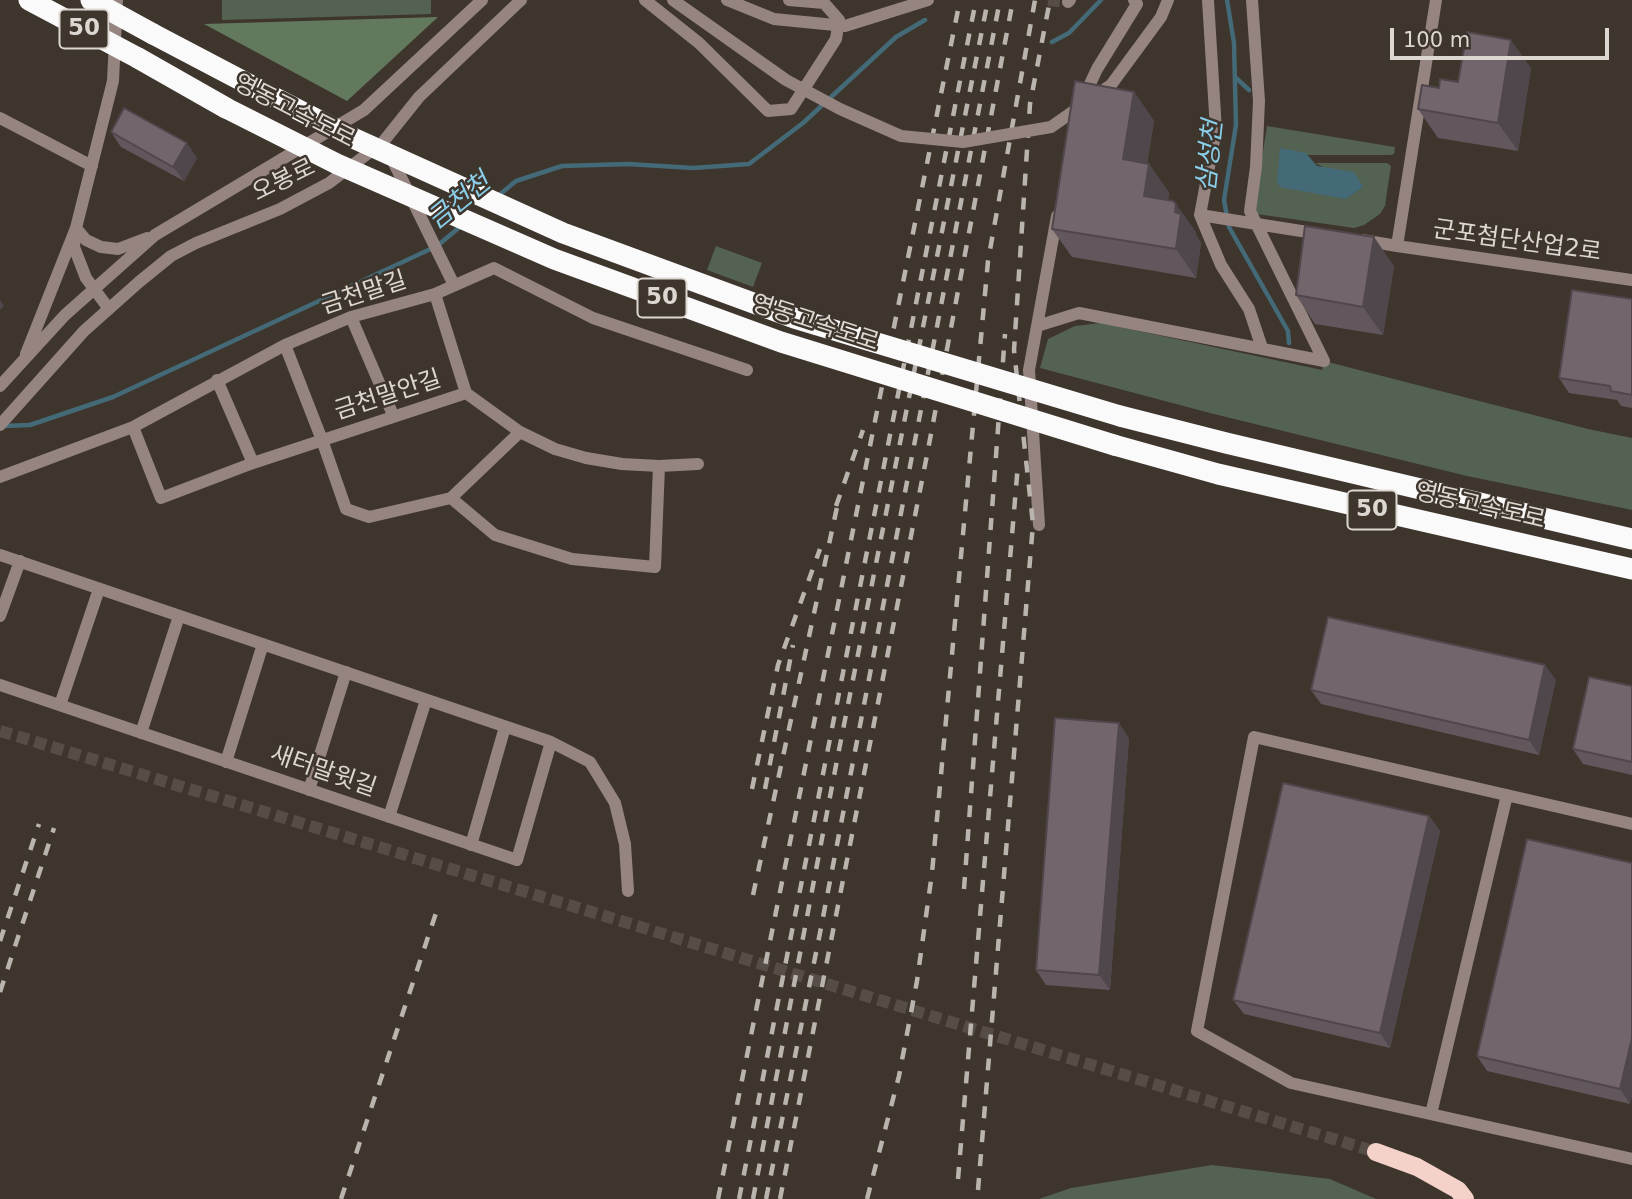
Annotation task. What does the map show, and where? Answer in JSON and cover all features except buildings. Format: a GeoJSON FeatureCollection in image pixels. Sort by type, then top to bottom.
{"type":"FeatureCollection","features":[{"type":"Feature","properties":{"kind":"highway","name":"영동고속도로"},"geometry":{"type":"LineString","coordinates":[[29,0],[337,164],[554,259],[781,342],[1114,445],[1218,474],[1632,569]]}},
{"type":"Feature","properties":{"kind":"highway","name":"영동고속도로"},"geometry":{"type":"LineString","coordinates":[[91,0],[353,138],[563,233],[794,318],[1120,416],[1632,539]]}},
{"type":"Feature","properties":{"kind":"main road"},"geometry":{"type":"LineString","coordinates":[[1376,1152],[1417,1167],[1458,1190],[1465,1199]]}},
{"type":"Feature","properties":{"kind":"street"},"geometry":{"type":"LineString","coordinates":[[23,360],[76,228],[113,80],[117,0]]}},
{"type":"Feature","properties":{"kind":"street","name":"오봉로"},"geometry":{"type":"LineString","coordinates":[[0,386],[94,288],[155,235],[364,110],[482,0]]}},
{"type":"Feature","properties":{"kind":"street","name":"오봉로"},"geometry":{"type":"LineString","coordinates":[[0,425],[85,331],[171,256],[208,237],[307,196],[329,183],[383,142],[419,97],[521,0]]}},
{"type":"Feature","properties":{"kind":"street"},"geometry":{"type":"LineString","coordinates":[[645,0],[699,43],[768,111],[791,109],[836,39],[839,20],[829,1],[789,0]]}},
{"type":"Feature","properties":{"kind":"street"},"geometry":{"type":"LineString","coordinates":[[673,0],[786,80],[840,109],[901,136],[963,142],[1051,127],[1111,85],[1161,17],[1168,0]]}},
{"type":"Feature","properties":{"kind":"street"},"geometry":{"type":"LineString","coordinates":[[727,0],[774,19],[845,26],[928,0]]}},
{"type":"Feature","properties":{"kind":"street"},"geometry":{"type":"LineString","coordinates":[[1072,132],[1075,118],[1097,69],[1137,4],[1134,0]]}},
{"type":"Feature","properties":{"kind":"street"},"geometry":{"type":"LineString","coordinates":[[1208,0],[1216,130],[1199,215],[1221,265],[1249,309],[1262,348]]}},
{"type":"Feature","properties":{"kind":"street"},"geometry":{"type":"LineString","coordinates":[[1037,326],[1079,313],[1324,360],[1250,211],[1256,167],[1259,101],[1252,0]]}},
{"type":"Feature","properties":{"kind":"street","name":"군포첨단산업2로"},"geometry":{"type":"LineString","coordinates":[[1397,246],[1436,0]]}},
{"type":"Feature","properties":{"kind":"street"},"geometry":{"type":"LineString","coordinates":[[0,118],[92,166]]}},
{"type":"Feature","properties":{"kind":"street"},"geometry":{"type":"LineString","coordinates":[[383,142],[454,285]]}},
{"type":"Feature","properties":{"kind":"street"},"geometry":{"type":"LineString","coordinates":[[1039,526],[1029,370],[1060,201]]}},
{"type":"Feature","properties":{"kind":"street"},"geometry":{"type":"LineString","coordinates":[[1199,215],[1330,235]]}},
{"type":"Feature","properties":{"kind":"street"},"geometry":{"type":"LineString","coordinates":[[76,228],[86,240],[101,247],[118,249],[155,235]]}},
{"type":"Feature","properties":{"kind":"street"},"geometry":{"type":"LineString","coordinates":[[76,228],[74,247],[78,261],[109,309]]}},
{"type":"Feature","properties":{"kind":"street","name":"군포첨단산업2로"},"geometry":{"type":"LineString","coordinates":[[1355,239],[1632,280]]}},
{"type":"Feature","properties":{"kind":"street","name":"금천말길"},"geometry":{"type":"LineString","coordinates":[[0,477],[132,426],[285,345],[351,317],[435,294],[494,268],[593,318],[747,370]]}},
{"type":"Feature","properties":{"kind":"street"},"geometry":{"type":"LineString","coordinates":[[435,294],[466,393]]}},
{"type":"Feature","properties":{"kind":"street"},"geometry":{"type":"LineString","coordinates":[[351,317],[393,415]]}},
{"type":"Feature","properties":{"kind":"street"},"geometry":{"type":"LineString","coordinates":[[285,345],[346,509],[369,517],[451,498],[520,432]]}},
{"type":"Feature","properties":{"kind":"street"},"geometry":{"type":"LineString","coordinates":[[217,380],[253,463]]}},
{"type":"Feature","properties":{"kind":"street","name":"금천말안길"},"geometry":{"type":"LineString","coordinates":[[132,426],[160,498],[253,463],[466,393],[520,432],[555,449],[622,464],[698,464]]}},
{"type":"Feature","properties":{"kind":"street"},"geometry":{"type":"LineString","coordinates":[[451,498],[495,535],[572,559],[655,567],[659,466]]}},
{"type":"Feature","properties":{"kind":"street"},"geometry":{"type":"LineString","coordinates":[[0,555],[551,742],[590,762],[615,803],[625,844],[628,891]]}},
{"type":"Feature","properties":{"kind":"street"},"geometry":{"type":"LineString","coordinates":[[0,617],[20,562]]}},
{"type":"Feature","properties":{"kind":"street"},"geometry":{"type":"LineString","coordinates":[[60,705],[99,589]]}},
{"type":"Feature","properties":{"kind":"street"},"geometry":{"type":"LineString","coordinates":[[141,733],[179,615]]}},
{"type":"Feature","properties":{"kind":"street"},"geometry":{"type":"LineString","coordinates":[[226,762],[263,644]]}},
{"type":"Feature","properties":{"kind":"street"},"geometry":{"type":"LineString","coordinates":[[309,790],[346,672]]}},
{"type":"Feature","properties":{"kind":"street","name":"새터말윗길"},"geometry":{"type":"LineString","coordinates":[[0,685],[517,860],[551,742]]}},
{"type":"Feature","properties":{"kind":"street"},"geometry":{"type":"LineString","coordinates":[[389,817],[426,700]]}},
{"type":"Feature","properties":{"kind":"street"},"geometry":{"type":"LineString","coordinates":[[471,845],[505,726]]}},
{"type":"Feature","properties":{"kind":"street"},"geometry":{"type":"LineString","coordinates":[[1632,824],[1254,737],[1197,1031],[1291,1083],[1632,1159]]}},
{"type":"Feature","properties":{"kind":"street"},"geometry":{"type":"LineString","coordinates":[[1431,1114],[1507,795]]}},
{"type":"Feature","properties":{"kind":"green space"},"geometry":{"type":"Polygon","coordinates":[[[222,0],[431,0],[431,14],[222,20],[222,0]]]}},
{"type":"Feature","properties":{"kind":"green space"},"geometry":{"type":"Polygon","coordinates":[[[438,17],[347,101],[204,24],[438,17]]]}},
{"type":"Feature","properties":{"kind":"green space"},"geometry":{"type":"Polygon","coordinates":[[[1267,126],[1395,147],[1394,154],[1390,155],[1308,155],[1280,148],[1346,199],[1363,187],[1315,163],[1387,163],[1391,166],[1385,206],[1380,214],[1354,228],[1257,214],[1254,208],[1267,126]]]}},
{"type":"Feature","properties":{"kind":"green space"},"geometry":{"type":"Polygon","coordinates":[[[716,246],[762,263],[753,287],[707,270],[716,246]]]}},
{"type":"Feature","properties":{"kind":"green space"},"geometry":{"type":"Polygon","coordinates":[[[1101,323],[1322,370],[1324,361],[1632,438],[1632,510],[1467,476],[1040,368],[1048,339],[1075,326],[1101,323]]]}},
{"type":"Feature","properties":{"kind":"green space"},"geometry":{"type":"Polygon","coordinates":[[[1212,1165],[1330,1179],[1376,1199],[1039,1199],[1071,1188],[1212,1165]]]}},
{"type":"Feature","properties":{"kind":"water"},"geometry":{"type":"Polygon","coordinates":[[[1280,148],[1306,153],[1317,166],[1354,172],[1363,187],[1346,199],[1280,187],[1277,181],[1280,148]]]}},
{"type":"Feature","properties":{"kind":"waterway"},"geometry":{"type":"LineString","coordinates":[[1052,42],[1069,33],[1101,0]]}},
{"type":"Feature","properties":{"kind":"waterway","name":"삼성천"},"geometry":{"type":"LineString","coordinates":[[1227,0],[1234,43],[1236,125],[1224,200],[1229,227],[1288,331],[1289,343]]}},
{"type":"Feature","properties":{"kind":"waterway","name":"금천천"},"geometry":{"type":"LineString","coordinates":[[498,196],[516,181],[562,166],[628,164],[693,168],[749,164],[803,123],[896,37],[925,20]]}},
{"type":"Feature","properties":{"kind":"waterway"},"geometry":{"type":"LineString","coordinates":[[1235,77],[1249,90]]}},
{"type":"Feature","properties":{"kind":"waterway","name":"금천천"},"geometry":{"type":"LineString","coordinates":[[4,426],[30,425],[113,397],[437,246],[461,226]]}},
{"type":"Feature","properties":{"kind":"tunnel"},"geometry":{"type":"LineString","coordinates":[[1048,0],[1068,2]]}},
{"type":"Feature","properties":{"kind":"tunnel"},"geometry":{"type":"LineString","coordinates":[[0,731],[1376,1152]]}},
{"type":"Feature","properties":{"kind":"railway"},"geometry":{"type":"LineString","coordinates":[[718,1199],[960,0]]}},
{"type":"Feature","properties":{"kind":"railway"},"geometry":{"type":"LineString","coordinates":[[739,1199],[976,0]]}},
{"type":"Feature","properties":{"kind":"railway"},"geometry":{"type":"LineString","coordinates":[[753,1199],[988,0]]}},
{"type":"Feature","properties":{"kind":"railway"},"geometry":{"type":"LineString","coordinates":[[766,1199],[1000,0]]}},
{"type":"Feature","properties":{"kind":"railway"},"geometry":{"type":"LineString","coordinates":[[780,1199],[927,455],[1013,0]]}},
{"type":"Feature","properties":{"kind":"railway"},"geometry":{"type":"LineString","coordinates":[[867,1199],[899,1076],[917,981],[932,873],[988,261],[1035,0]]}},
{"type":"Feature","properties":{"kind":"railway"},"geometry":{"type":"LineString","coordinates":[[978,1190],[1033,524],[1014,350],[1030,104],[1050,0]]}},
{"type":"Feature","properties":{"kind":"railway"},"geometry":{"type":"LineString","coordinates":[[964,889],[1005,334]]}},
{"type":"Feature","properties":{"kind":"railway"},"geometry":{"type":"LineString","coordinates":[[836,506],[863,430]]}},
{"type":"Feature","properties":{"kind":"railway"},"geometry":{"type":"LineString","coordinates":[[958,1179],[1018,464]]}},
{"type":"Feature","properties":{"kind":"railway"},"geometry":{"type":"LineString","coordinates":[[753,895],[839,498]]}},
{"type":"Feature","properties":{"kind":"railway"},"geometry":{"type":"LineString","coordinates":[[752,789],[778,665],[820,549]]}},
{"type":"Feature","properties":{"kind":"railway"},"geometry":{"type":"LineString","coordinates":[[765,789],[793,645]]}},
{"type":"Feature","properties":{"kind":"railway"},"geometry":{"type":"LineString","coordinates":[[0,941],[39,824]]}},
{"type":"Feature","properties":{"kind":"railway"},"geometry":{"type":"LineString","coordinates":[[0,992],[54,828]]}},
{"type":"Feature","properties":{"kind":"railway"},"geometry":{"type":"LineString","coordinates":[[341,1199],[436,913]]}}]}
